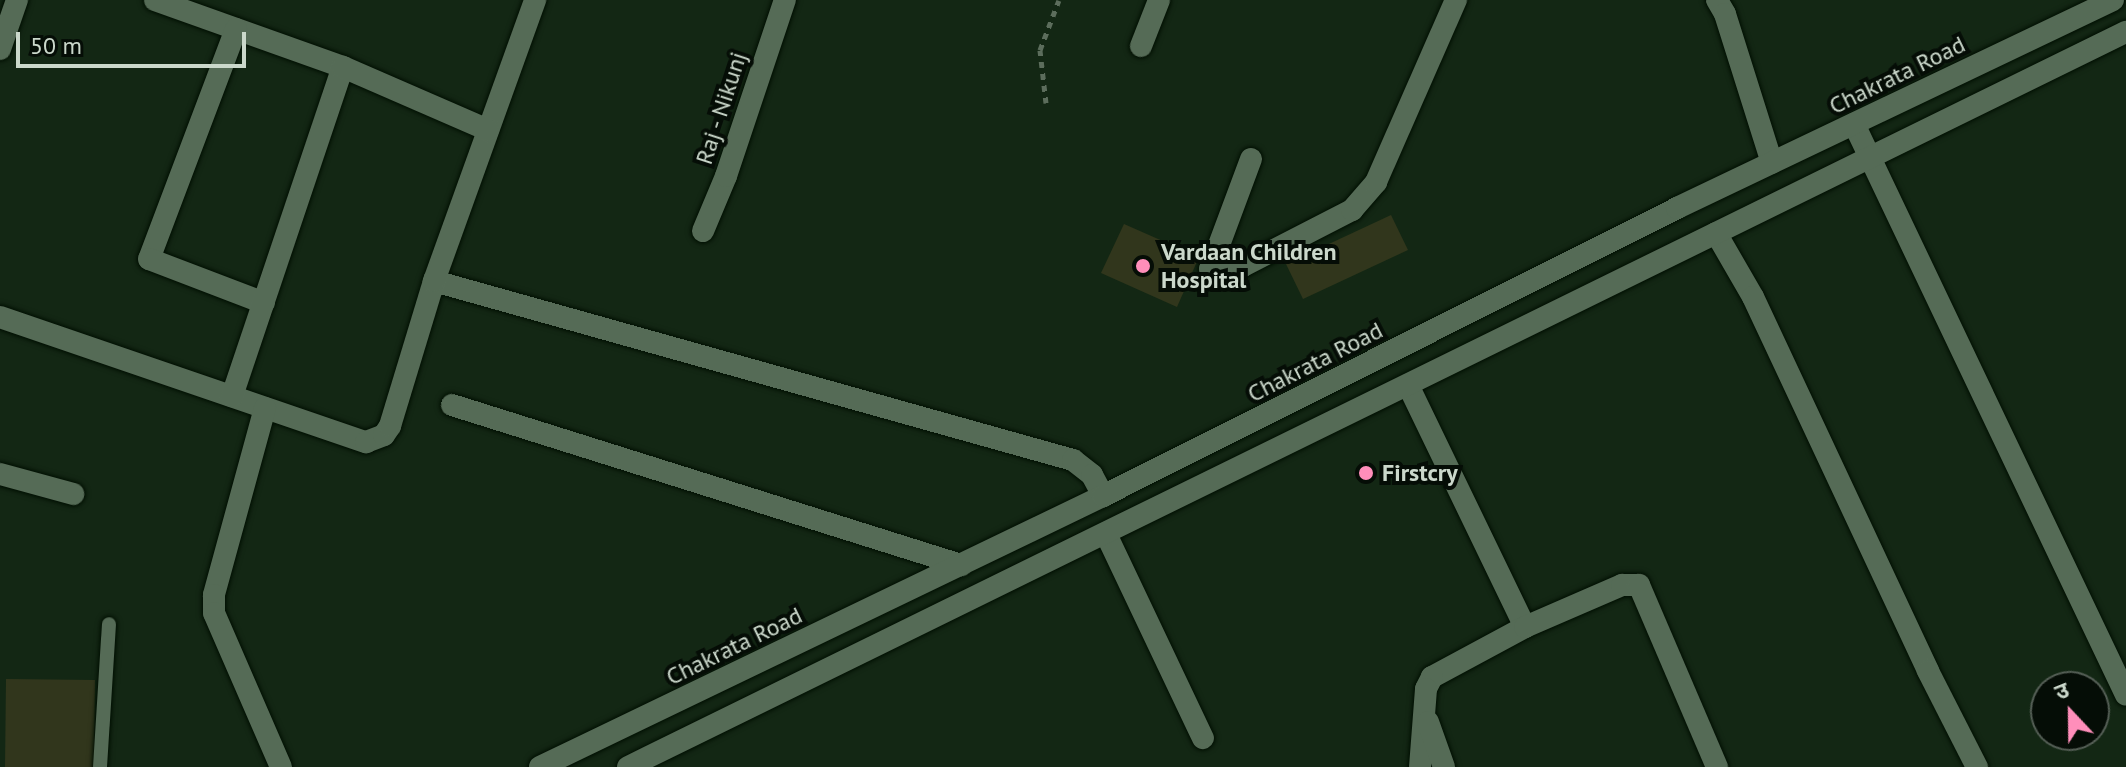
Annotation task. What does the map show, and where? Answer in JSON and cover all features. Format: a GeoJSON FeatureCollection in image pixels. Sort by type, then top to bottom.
{"type":"FeatureCollection","features":[{"type":"Feature","properties":{"kind":"street"},"geometry":{"type":"LineString","coordinates":[[0,49],[17,0]]}},
{"type":"Feature","properties":{"kind":"street"},"geometry":{"type":"LineString","coordinates":[[155,0],[343,67],[488,130]]}},
{"type":"Feature","properties":{"kind":"street"},"geometry":{"type":"LineString","coordinates":[[0,317],[366,442],[384,435],[390,426],[434,281],[535,0]]}},
{"type":"Feature","properties":{"kind":"street","name":"Raj - Nikunj"},"geometry":{"type":"LineString","coordinates":[[703,231],[741,133],[785,0]]}},
{"type":"Feature","properties":{"kind":"street"},"geometry":{"type":"LineString","coordinates":[[1141,46],[1159,0]]}},
{"type":"Feature","properties":{"kind":"street"},"geometry":{"type":"LineString","coordinates":[[1251,159],[1210,269],[1243,266],[1352,210],[1376,182],[1456,0]]}},
{"type":"Feature","properties":{"kind":"street"},"geometry":{"type":"LineString","coordinates":[[1717,0],[1725,14],[1772,163]]}},
{"type":"Feature","properties":{"kind":"street","name":"Chakrata Road"},"geometry":{"type":"LineString","coordinates":[[540,767],[1103,496],[1772,163],[2113,0]]}},
{"type":"Feature","properties":{"kind":"street"},"geometry":{"type":"LineString","coordinates":[[236,29],[149,259],[264,303]]}},
{"type":"Feature","properties":{"kind":"street"},"geometry":{"type":"LineString","coordinates":[[628,767],[2126,32]]}},
{"type":"Feature","properties":{"kind":"street"},"geometry":{"type":"LineString","coordinates":[[232,396],[343,67]]}},
{"type":"Feature","properties":{"kind":"street"},"geometry":{"type":"LineString","coordinates":[[1854,124],[2126,695]]}},
{"type":"Feature","properties":{"kind":"street"},"geometry":{"type":"LineString","coordinates":[[1716,233],[1753,297],[1928,671],[1977,767]]}},
{"type":"Feature","properties":{"kind":"street"},"geometry":{"type":"LineString","coordinates":[[434,281],[1073,460],[1092,475],[1103,496]]}},
{"type":"Feature","properties":{"kind":"street"},"geometry":{"type":"LineString","coordinates":[[1408,385],[1525,627]]}},
{"type":"Feature","properties":{"kind":"street"},"geometry":{"type":"LineString","coordinates":[[452,405],[961,565]]}},
{"type":"Feature","properties":{"kind":"street"},"geometry":{"type":"LineString","coordinates":[[265,408],[214,595],[214,613],[281,767]]}},
{"type":"Feature","properties":{"kind":"street"},"geometry":{"type":"LineString","coordinates":[[0,474],[73,494]]}},
{"type":"Feature","properties":{"kind":"street"},"geometry":{"type":"LineString","coordinates":[[1106,534],[1203,738]]}},
{"type":"Feature","properties":{"kind":"street"},"geometry":{"type":"LineString","coordinates":[[1420,767],[1426,689],[1432,677],[1525,627],[1622,585],[1639,585],[1717,767]]}},
{"type":"Feature","properties":{"kind":"street"},"geometry":{"type":"LineString","coordinates":[[1426,717],[1444,767]]}},
{"type":"Feature","properties":{"kind":"lane"},"geometry":{"type":"LineString","coordinates":[[100,767],[109,624]]}},
{"type":"Feature","properties":{"kind":"path"},"geometry":{"type":"LineString","coordinates":[[1046,103],[1040,50],[1059,0]]}},
{"type":"Feature","properties":{"kind":"building"},"geometry":{"type":"Polygon","coordinates":[[[1391,215],[1408,250],[1303,299],[1286,264],[1391,215]]]}},
{"type":"Feature","properties":{"kind":"building"},"geometry":{"type":"Polygon","coordinates":[[[1124,224],[1199,257],[1177,307],[1101,273],[1124,224]]]}},
{"type":"Feature","properties":{"kind":"building"},"geometry":{"type":"Polygon","coordinates":[[[6,679],[95,680],[94,767],[5,767],[6,679]]]}},
{"type":"Feature","properties":{"kind":"place","name":"Vardaan Children Hospital"},"geometry":{"type":"Point","coordinates":[1143,266]}},
{"type":"Feature","properties":{"kind":"place","name":"Firstcry"},"geometry":{"type":"Point","coordinates":[1366,473]}}]}
